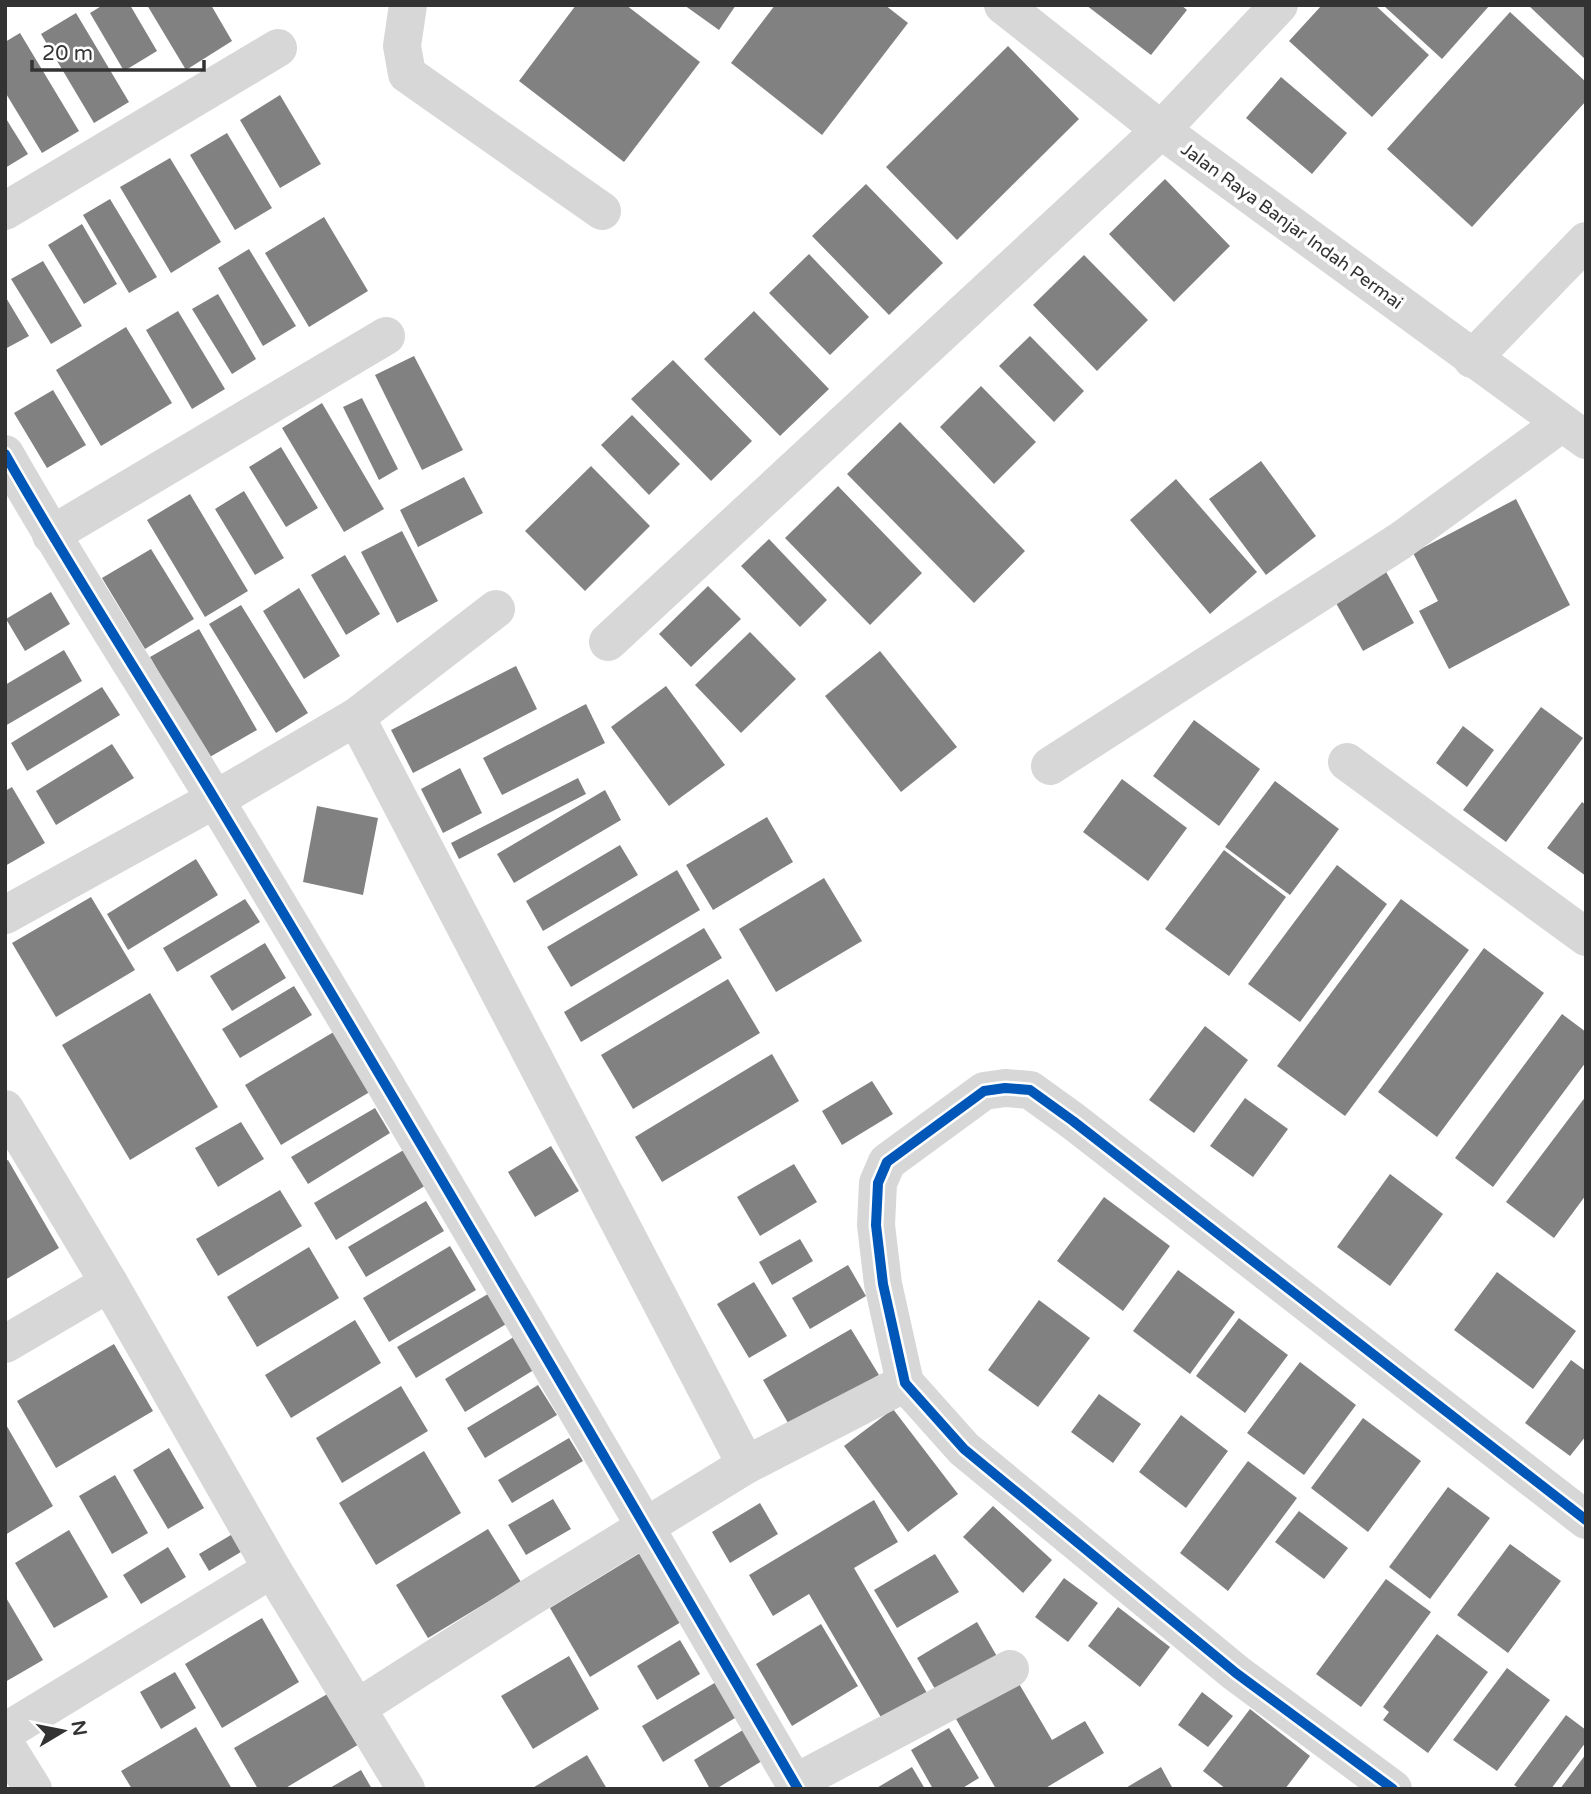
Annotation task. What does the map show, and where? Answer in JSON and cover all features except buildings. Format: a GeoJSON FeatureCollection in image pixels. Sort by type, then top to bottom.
{"type":"FeatureCollection","features":[{"type":"Feature","properties":{"kind":"street"},"geometry":{"type":"LineString","coordinates":[[408,5],[402,46],[407,74],[602,211]]}},
{"type":"Feature","properties":{"kind":"street","name":"Jalan Raya Banjar Indah Permai"},"geometry":{"type":"LineString","coordinates":[[1003,5],[1161,130],[1574,431]]}},
{"type":"Feature","properties":{"kind":"street"},"geometry":{"type":"LineString","coordinates":[[608,642],[1161,130],[1279,5]]}},
{"type":"Feature","properties":{"kind":"street"},"geometry":{"type":"LineString","coordinates":[[5,211],[278,48]]}},
{"type":"Feature","properties":{"kind":"street"},"geometry":{"type":"LineString","coordinates":[[1472,359],[1586,241]]}},
{"type":"Feature","properties":{"kind":"street"},"geometry":{"type":"LineString","coordinates":[[51,536],[386,336]]}},
{"type":"Feature","properties":{"kind":"street"},"geometry":{"type":"LineString","coordinates":[[1050,766],[1574,431]]}},
{"type":"Feature","properties":{"kind":"street"},"geometry":{"type":"LineString","coordinates":[[5,454],[51,536],[215,799],[797,1786],[1010,1669]]}},
{"type":"Feature","properties":{"kind":"street"},"geometry":{"type":"LineString","coordinates":[[5,915],[215,799],[356,717],[496,610]]}},
{"type":"Feature","properties":{"kind":"street"},"geometry":{"type":"LineString","coordinates":[[356,717],[746,1465]]}},
{"type":"Feature","properties":{"kind":"street"},"geometry":{"type":"LineString","coordinates":[[1346,762],[1586,937]]}},
{"type":"Feature","properties":{"kind":"street"},"geometry":{"type":"LineString","coordinates":[[1393,1789],[1236,1673],[964,1449],[905,1383],[883,1284],[876,1225],[878,1183],[887,1162],[984,1091],[1005,1088],[1030,1090],[1586,1520]]}},
{"type":"Feature","properties":{"kind":"street"},"geometry":{"type":"LineString","coordinates":[[5,1109],[109,1283],[272,1569],[405,1789]]}},
{"type":"Feature","properties":{"kind":"street"},"geometry":{"type":"LineString","coordinates":[[5,1344],[109,1283]]}},
{"type":"Feature","properties":{"kind":"street"},"geometry":{"type":"LineString","coordinates":[[357,1708],[645,1525],[746,1465],[905,1383]]}},
{"type":"Feature","properties":{"kind":"street"},"geometry":{"type":"LineString","coordinates":[[5,1732],[272,1569]]}},
{"type":"Feature","properties":{"kind":"street"},"geometry":{"type":"LineString","coordinates":[[5,1744],[33,1789]]}},
{"type":"Feature","properties":{"kind":"cycle path"},"geometry":{"type":"LineString","coordinates":[[5,454],[363,1047],[798,1789]]}},
{"type":"Feature","properties":{"kind":"cycle path"},"geometry":{"type":"LineString","coordinates":[[1393,1789],[1236,1673],[964,1449],[905,1383],[883,1284],[876,1225],[878,1183],[887,1162],[984,1091],[1005,1088],[1030,1090],[1586,1520]]}}]}
